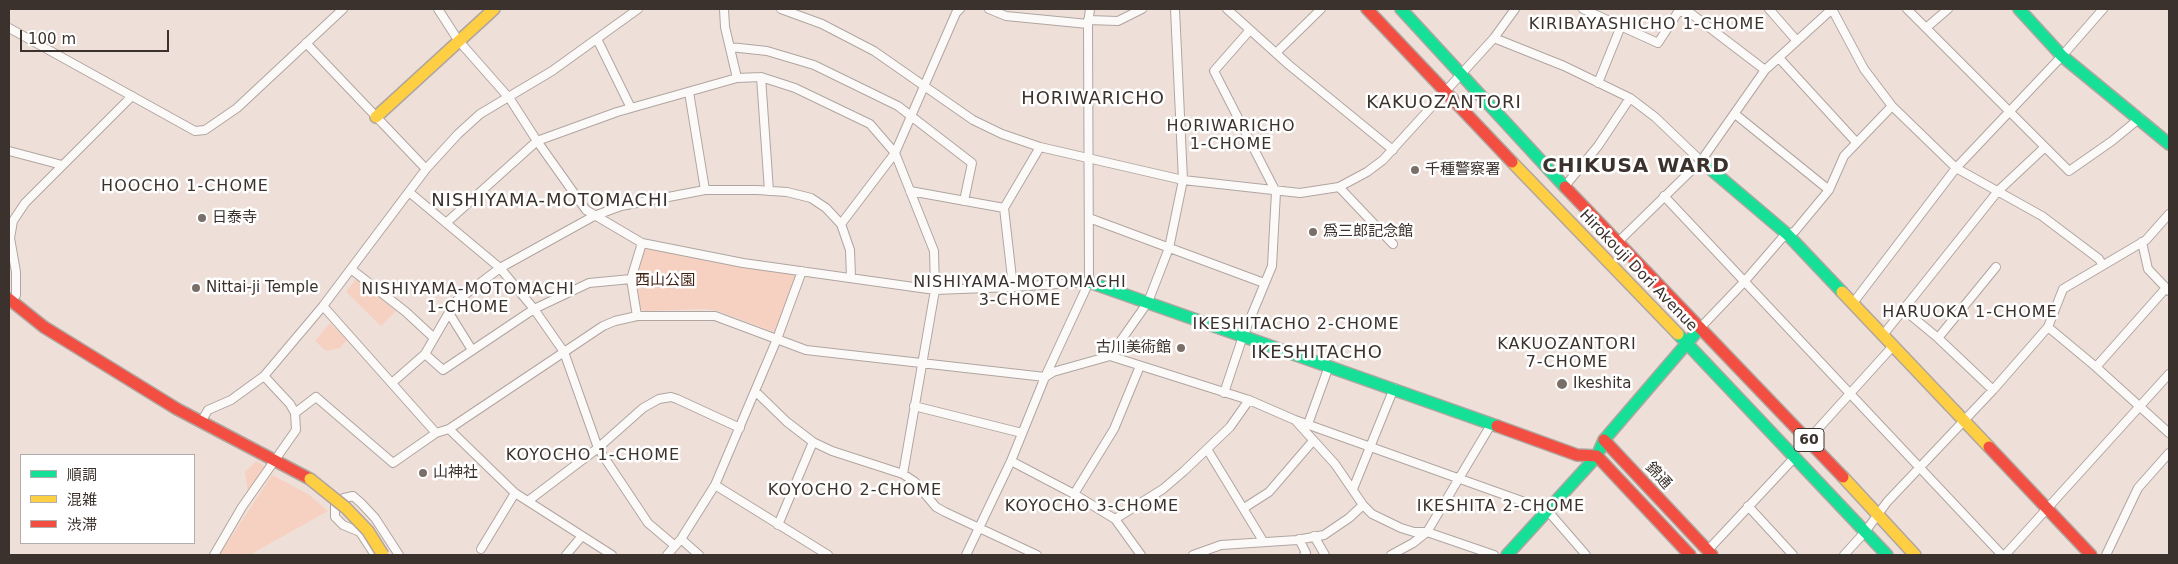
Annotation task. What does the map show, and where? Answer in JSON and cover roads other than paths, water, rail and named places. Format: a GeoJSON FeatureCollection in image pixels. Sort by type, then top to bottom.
{"type":"FeatureCollection","features":[{"type":"Feature","properties":{"kind":"street"},"geometry":{"type":"LineString","coordinates":[[9,28],[196,131],[205,130],[237,108],[343,9]]}},
{"type":"Feature","properties":{"kind":"street"},"geometry":{"type":"LineString","coordinates":[[438,9],[458,40],[508,96],[586,210],[642,243],[743,263],[935,290],[1089,282],[1394,388],[1577,455],[1597,456],[1690,555]]}},
{"type":"Feature","properties":{"kind":"street"},"geometry":{"type":"LineString","coordinates":[[376,117],[494,9]]}},
{"type":"Feature","properties":{"kind":"street"},"geometry":{"type":"LineString","coordinates":[[201,422],[208,410],[231,400],[264,376],[323,306],[426,169],[480,114],[552,71],[638,9]]}},
{"type":"Feature","properties":{"kind":"street"},"geometry":{"type":"LineString","coordinates":[[724,9],[725,27],[737,78]]}},
{"type":"Feature","properties":{"kind":"street"},"geometry":{"type":"LineString","coordinates":[[781,9],[822,24],[874,51],[973,120],[1002,134],[1040,148],[1183,180],[1276,192],[1300,193],[1339,187],[1367,172],[1383,160],[1494,38],[1515,9]]}},
{"type":"Feature","properties":{"kind":"street"},"geometry":{"type":"LineString","coordinates":[[989,9],[1006,16],[1088,22],[1118,21],[1142,9]]}},
{"type":"Feature","properties":{"kind":"street"},"geometry":{"type":"LineString","coordinates":[[966,555],[1011,461],[1045,377],[1089,282],[1088,22],[1090,9]]}},
{"type":"Feature","properties":{"kind":"street"},"geometry":{"type":"LineString","coordinates":[[1110,356],[1148,302],[1169,248],[1183,180],[1175,9]]}},
{"type":"Feature","properties":{"kind":"street"},"geometry":{"type":"LineString","coordinates":[[1228,9],[1276,53],[1393,150]]}},
{"type":"Feature","properties":{"kind":"street"},"geometry":{"type":"LineString","coordinates":[[1276,53],[1321,9]]}},
{"type":"Feature","properties":{"kind":"street","name":"Hirokouji Dori Avenue"},"geometry":{"type":"LineString","coordinates":[[1367,9],[1795,456],[1887,555]]}},
{"type":"Feature","properties":{"kind":"street","name":"Hirokouji Dori Avenue"},"geometry":{"type":"LineString","coordinates":[[1401,9],[1617,243],[1808,440],[1915,555]]}},
{"type":"Feature","properties":{"kind":"street"},"geometry":{"type":"LineString","coordinates":[[1583,9],[1658,43],[1678,12],[1690,12],[1765,70]]}},
{"type":"Feature","properties":{"kind":"street"},"geometry":{"type":"LineString","coordinates":[[1769,9],[1797,41]]}},
{"type":"Feature","properties":{"kind":"street"},"geometry":{"type":"LineString","coordinates":[[1617,243],[1701,161],[1765,70],[1832,9],[1864,69],[1892,106],[1956,168],[2042,216],[2099,259],[2102,264]]}},
{"type":"Feature","properties":{"kind":"street"},"geometry":{"type":"LineString","coordinates":[[1907,9],[2069,172],[2140,118]]}},
{"type":"Feature","properties":{"kind":"street"},"geometry":{"type":"LineString","coordinates":[[1926,28],[1948,9]]}},
{"type":"Feature","properties":{"kind":"street"},"geometry":{"type":"LineString","coordinates":[[2019,9],[2062,56],[2140,118],[2169,144]]}},
{"type":"Feature","properties":{"kind":"street"},"geometry":{"type":"LineString","coordinates":[[1853,304],[1956,168],[2062,56],[2103,9]]}},
{"type":"Feature","properties":{"kind":"street"},"geometry":{"type":"LineString","coordinates":[[841,224],[895,153],[956,10]]}},
{"type":"Feature","properties":{"kind":"street"},"geometry":{"type":"LineString","coordinates":[[1598,82],[1621,26]]}},
{"type":"Feature","properties":{"kind":"street"},"geometry":{"type":"LineString","coordinates":[[1224,393],[1243,336],[1272,266],[1276,192],[1214,71],[1250,30]]}},
{"type":"Feature","properties":{"kind":"street"},"geometry":{"type":"LineString","coordinates":[[1494,38],[1598,82],[1630,98],[1655,117],[1701,161],[1788,234],[2091,555]]}},
{"type":"Feature","properties":{"kind":"street"},"geometry":{"type":"LineString","coordinates":[[597,39],[631,108]]}},
{"type":"Feature","properties":{"kind":"street"},"geometry":{"type":"LineString","coordinates":[[306,43],[426,169]]}},
{"type":"Feature","properties":{"kind":"street"},"geometry":{"type":"LineString","coordinates":[[730,47],[767,51],[814,65],[898,106],[972,163],[964,201]]}},
{"type":"Feature","properties":{"kind":"street"},"geometry":{"type":"LineString","coordinates":[[1780,58],[1856,142]]}},
{"type":"Feature","properties":{"kind":"street"},"geometry":{"type":"LineString","coordinates":[[761,77],[769,191]]}},
{"type":"Feature","properties":{"kind":"street"},"geometry":{"type":"LineString","coordinates":[[446,223],[537,141],[631,108],[737,78],[761,77],[795,88],[870,124],[895,153],[934,251],[935,290],[903,474]]}},
{"type":"Feature","properties":{"kind":"street"},"geometry":{"type":"LineString","coordinates":[[690,92],[706,190]]}},
{"type":"Feature","properties":{"kind":"street"},"geometry":{"type":"LineString","coordinates":[[132,96],[25,203],[13,221],[10,238],[16,272],[16,295],[11,300],[44,327],[102,364],[201,422],[310,479],[346,508],[368,532],[383,555]]}},
{"type":"Feature","properties":{"kind":"street"},"geometry":{"type":"LineString","coordinates":[[1566,186],[1598,146],[1630,98]]}},
{"type":"Feature","properties":{"kind":"street"},"geometry":{"type":"LineString","coordinates":[[1507,555],[1597,456],[1604,440],[1700,328],[1788,234],[1795,231],[1829,190],[1844,156],[1892,106]]}},
{"type":"Feature","properties":{"kind":"street"},"geometry":{"type":"LineString","coordinates":[[1735,114],[1829,190]]}},
{"type":"Feature","properties":{"kind":"street"},"geometry":{"type":"LineString","coordinates":[[1883,335],[1998,191],[2045,147]]}},
{"type":"Feature","properties":{"kind":"street"},"geometry":{"type":"LineString","coordinates":[[1013,287],[1004,208],[1040,148]]}},
{"type":"Feature","properties":{"kind":"street"},"geometry":{"type":"LineString","coordinates":[[9,151],[62,165]]}},
{"type":"Feature","properties":{"kind":"street"},"geometry":{"type":"LineString","coordinates":[[1339,187],[1393,244]]}},
{"type":"Feature","properties":{"kind":"street"},"geometry":{"type":"LineString","coordinates":[[393,382],[425,354],[455,302],[500,268],[594,216],[620,206],[706,190],[787,192],[811,198],[826,208],[841,224],[850,250],[851,277]]}},
{"type":"Feature","properties":{"kind":"street"},"geometry":{"type":"LineString","coordinates":[[910,191],[1004,208]]}},
{"type":"Feature","properties":{"kind":"street"},"geometry":{"type":"LineString","coordinates":[[409,192],[500,268],[534,309],[564,352],[598,448],[648,523],[674,546]]}},
{"type":"Feature","properties":{"kind":"street"},"geometry":{"type":"LineString","coordinates":[[1664,196],[2004,555],[2169,374]]}},
{"type":"Feature","properties":{"kind":"street"},"geometry":{"type":"LineString","coordinates":[[1844,555],[1865,532],[1887,502],[1993,390],[2048,327],[2063,289],[2102,264],[2146,240],[2169,214]]}},
{"type":"Feature","properties":{"kind":"street"},"geometry":{"type":"LineString","coordinates":[[1089,218],[1264,283]]}},
{"type":"Feature","properties":{"kind":"street"},"geometry":{"type":"LineString","coordinates":[[2096,366],[2167,290],[2148,269],[2142,242]]}},
{"type":"Feature","properties":{"kind":"street"},"geometry":{"type":"LineString","coordinates":[[637,316],[631,279],[642,243]]}},
{"type":"Feature","properties":{"kind":"street"},"geometry":{"type":"LineString","coordinates":[[1938,338],[1996,267]]}},
{"type":"Feature","properties":{"kind":"street"},"geometry":{"type":"LineString","coordinates":[[351,269],[406,312],[434,338]]}},
{"type":"Feature","properties":{"kind":"street"},"geometry":{"type":"LineString","coordinates":[[667,555],[681,539],[715,485],[756,392],[802,271]]}},
{"type":"Feature","properties":{"kind":"street"},"geometry":{"type":"LineString","coordinates":[[425,354],[443,370],[534,309],[589,284],[631,279]]}},
{"type":"Feature","properties":{"kind":"street"},"geometry":{"type":"LineString","coordinates":[[323,306],[436,432]]}},
{"type":"Feature","properties":{"kind":"street"},"geometry":{"type":"LineString","coordinates":[[1903,309],[1938,338],[1993,390]]}},
{"type":"Feature","properties":{"kind":"street"},"geometry":{"type":"LineString","coordinates":[[449,312],[472,350]]}},
{"type":"Feature","properties":{"kind":"street"},"geometry":{"type":"LineString","coordinates":[[295,413],[316,397],[393,463],[436,432],[449,429],[603,326],[637,316],[715,316],[806,350],[1045,377],[1053,372],[1110,356],[1249,400],[1295,420],[1547,510],[1586,555]]}},
{"type":"Feature","properties":{"kind":"street"},"geometry":{"type":"LineString","coordinates":[[2048,327],[2096,366],[2169,434]]}},
{"type":"Feature","properties":{"kind":"street"},"geometry":{"type":"LineString","coordinates":[[1808,440],[1893,346]]}},
{"type":"Feature","properties":{"kind":"street"},"geometry":{"type":"LineString","coordinates":[[1074,494],[1114,429],[1140,366]]}},
{"type":"Feature","properties":{"kind":"street"},"geometry":{"type":"LineString","coordinates":[[1308,424],[1329,366]]}},
{"type":"Feature","properties":{"kind":"street"},"geometry":{"type":"LineString","coordinates":[[214,555],[242,507],[296,430],[295,413],[290,404],[264,376]]}},
{"type":"Feature","properties":{"kind":"street"},"geometry":{"type":"LineString","coordinates":[[1354,489],[1394,388]]}},
{"type":"Feature","properties":{"kind":"street"},"geometry":{"type":"LineString","coordinates":[[756,392],[786,422],[813,442],[832,451],[903,474],[915,482],[936,507],[954,518],[1036,555]]}},
{"type":"Feature","properties":{"kind":"street"},"geometry":{"type":"LineString","coordinates":[[528,501],[598,448],[653,401],[665,397],[678,398],[740,428]]}},
{"type":"Feature","properties":{"kind":"street"},"geometry":{"type":"LineString","coordinates":[[1115,519],[1163,489],[1230,427],[1249,400]]}},
{"type":"Feature","properties":{"kind":"street"},"geometry":{"type":"LineString","coordinates":[[914,406],[1022,433]]}},
{"type":"Feature","properties":{"kind":"street"},"geometry":{"type":"LineString","coordinates":[[1295,420],[1312,442],[1334,464],[1354,489],[1363,505],[1372,514],[1401,528],[1414,532],[1427,532],[1494,555]]}},
{"type":"Feature","properties":{"kind":"street"},"geometry":{"type":"LineString","coordinates":[[1391,555],[1413,543],[1427,532],[1492,423]]}},
{"type":"Feature","properties":{"kind":"street"},"geometry":{"type":"LineString","coordinates":[[449,429],[515,493],[612,555]]}},
{"type":"Feature","properties":{"kind":"street"},"geometry":{"type":"LineString","coordinates":[[1577,455],[1604,440]]}},
{"type":"Feature","properties":{"kind":"street","name":"錦通"},"geometry":{"type":"LineString","coordinates":[[1604,440],[1710,553]]}},
{"type":"Feature","properties":{"kind":"street"},"geometry":{"type":"LineString","coordinates":[[778,524],[813,442]]}},
{"type":"Feature","properties":{"kind":"street"},"geometry":{"type":"LineString","coordinates":[[1244,508],[1269,492],[1312,442]]}},
{"type":"Feature","properties":{"kind":"street"},"geometry":{"type":"LineString","coordinates":[[1207,449],[1263,541]]}},
{"type":"Feature","properties":{"kind":"street"},"geometry":{"type":"LineString","coordinates":[[2106,555],[2138,488],[2169,453]]}},
{"type":"Feature","properties":{"kind":"street"},"geometry":{"type":"LineString","coordinates":[[1577,455],[1583,471]]}},
{"type":"Feature","properties":{"kind":"street"},"geometry":{"type":"LineString","coordinates":[[1710,553],[1748,506],[1795,456]]}},
{"type":"Feature","properties":{"kind":"street"},"geometry":{"type":"LineString","coordinates":[[1011,461],[1074,494],[1115,519],[1140,555]]}},
{"type":"Feature","properties":{"kind":"street"},"geometry":{"type":"LineString","coordinates":[[715,485],[828,555]]}},
{"type":"Feature","properties":{"kind":"street"},"geometry":{"type":"LineString","coordinates":[[481,549],[515,493]]}},
{"type":"Feature","properties":{"kind":"street"},"geometry":{"type":"LineString","coordinates":[[375,555],[360,532],[344,525],[335,517],[335,505],[344,498],[353,496],[361,503],[375,518],[399,555]]}},
{"type":"Feature","properties":{"kind":"street"},"geometry":{"type":"LineString","coordinates":[[1193,555],[1221,545],[1299,539],[1324,535],[1338,527],[1363,505]]}},
{"type":"Feature","properties":{"kind":"street"},"geometry":{"type":"LineString","coordinates":[[1748,506],[1794,555]]}},
{"type":"Feature","properties":{"kind":"street"},"geometry":{"type":"LineString","coordinates":[[566,555],[582,536]]}},
{"type":"Feature","properties":{"kind":"street"},"geometry":{"type":"LineString","coordinates":[[1314,536],[1324,555]]}},
{"type":"Feature","properties":{"kind":"street"},"geometry":{"type":"LineString","coordinates":[[681,539],[699,555]]}},
{"type":"Feature","properties":{"kind":"street"},"geometry":{"type":"LineString","coordinates":[[1299,539],[1306,553],[1304,555]]}},
{"type":"Feature","properties":{"kind":"place","name":"千種警察署"},"geometry":{"type":"Point","coordinates":[1415,170]}},
{"type":"Feature","properties":{"kind":"place","name":"日泰寺"},"geometry":{"type":"Point","coordinates":[202,218]}},
{"type":"Feature","properties":{"kind":"place","name":"爲三郎記念館"},"geometry":{"type":"Point","coordinates":[1313,232]}},
{"type":"Feature","properties":{"kind":"place","name":"Nittai-ji Temple"},"geometry":{"type":"Point","coordinates":[196,288]}},
{"type":"Feature","properties":{"kind":"place","name":"古川美術館"},"geometry":{"type":"Point","coordinates":[1181,348]}},
{"type":"Feature","properties":{"kind":"place","name":"Ikeshita"},"geometry":{"type":"Point","coordinates":[1562,384]}},
{"type":"Feature","properties":{"kind":"place","name":"山神社"},"geometry":{"type":"Point","coordinates":[423,473]}},
{"type":"Feature","properties":{"kind":"district","name":"KIRIBAYASHICHO 1-CHOME"},"geometry":{"type":"Point","coordinates":[1647,25]}},
{"type":"Feature","properties":{"kind":"district","name":"HORIWARICHO"},"geometry":{"type":"Point","coordinates":[1093,99]}},
{"type":"Feature","properties":{"kind":"district","name":"KAKUOZANTORI"},"geometry":{"type":"Point","coordinates":[1444,103]}},
{"type":"Feature","properties":{"kind":"district","name":"HORIWARICHO 1-CHOME"},"geometry":{"type":"Point","coordinates":[1231,136]}},
{"type":"Feature","properties":{"kind":"district","name":"CHIKUSA WARD"},"geometry":{"type":"Point","coordinates":[1636,167]}},
{"type":"Feature","properties":{"kind":"district","name":"HOOCHO 1-CHOME"},"geometry":{"type":"Point","coordinates":[185,187]}},
{"type":"Feature","properties":{"kind":"district","name":"NISHIYAMA-MOTOMACHI"},"geometry":{"type":"Point","coordinates":[550,201]}},
{"type":"Feature","properties":{"kind":"district","name":"NISHIYAMA-MOTOMACHI 3-CHOME"},"geometry":{"type":"Point","coordinates":[1020,292]}},
{"type":"Feature","properties":{"kind":"district","name":"NISHIYAMA-MOTOMACHI 1-CHOME"},"geometry":{"type":"Point","coordinates":[468,299]}},
{"type":"Feature","properties":{"kind":"district","name":"HARUOKA 1-CHOME"},"geometry":{"type":"Point","coordinates":[1970,313]}},
{"type":"Feature","properties":{"kind":"district","name":"IKESHITACHO 2-CHOME"},"geometry":{"type":"Point","coordinates":[1296,325]}},
{"type":"Feature","properties":{"kind":"district","name":"IKESHITACHO"},"geometry":{"type":"Point","coordinates":[1317,353]}},
{"type":"Feature","properties":{"kind":"district","name":"KAKUOZANTORI 7-CHOME"},"geometry":{"type":"Point","coordinates":[1567,354]}},
{"type":"Feature","properties":{"kind":"district","name":"KOYOCHO 1-CHOME"},"geometry":{"type":"Point","coordinates":[593,456]}},
{"type":"Feature","properties":{"kind":"district","name":"KOYOCHO 2-CHOME"},"geometry":{"type":"Point","coordinates":[855,491]}},
{"type":"Feature","properties":{"kind":"district","name":"KOYOCHO 3-CHOME"},"geometry":{"type":"Point","coordinates":[1092,507]}},
{"type":"Feature","properties":{"kind":"district","name":"IKESHITA 2-CHOME"},"geometry":{"type":"Point","coordinates":[1501,507]}},
{"type":"Feature","properties":{"kind":"park label","name":"西山公園"},"geometry":{"type":"Point","coordinates":[665,281]}}]}
